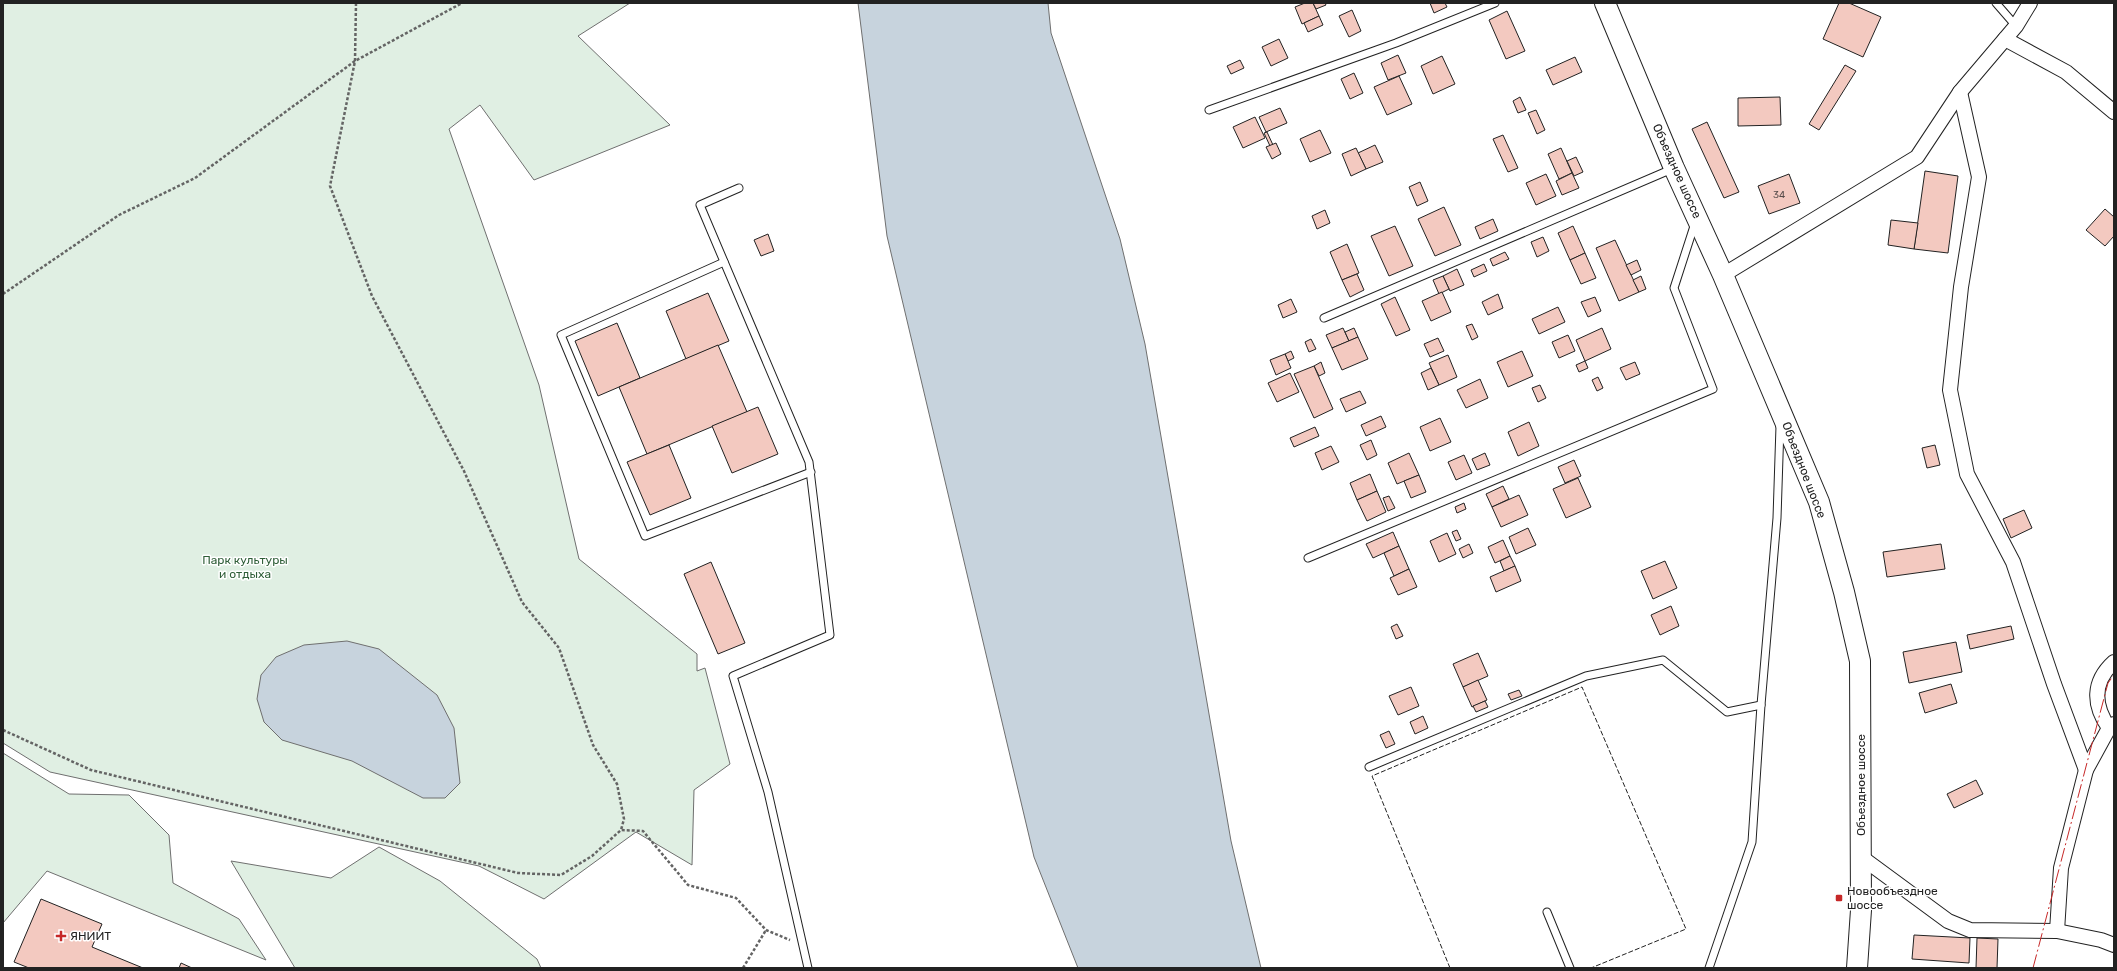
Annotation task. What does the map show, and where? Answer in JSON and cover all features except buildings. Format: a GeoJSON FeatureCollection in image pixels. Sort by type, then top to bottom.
{"type":"FeatureCollection","features":[{"type":"Feature","properties":{"kind":"main road","name":"Объездное шоссе"},"geometry":{"type":"LineString","coordinates":[[1605,3],[1674,168],[1723,275],[1818,502],[1844,592],[1860,661],[1862,910],[1857,968]]}},
{"type":"Feature","properties":{"kind":"street"},"geometry":{"type":"LineString","coordinates":[[1723,275],[1917,157],[1960,92],[2016,26],[2030,3]]}},
{"type":"Feature","properties":{"kind":"street"},"geometry":{"type":"LineString","coordinates":[[2005,39],[2066,72],[2114,112]]}},
{"type":"Feature","properties":{"kind":"street"},"geometry":{"type":"LineString","coordinates":[[1960,92],[1979,177],[1961,288],[1950,390],[1967,474],[2013,562],[2054,684],[2086,770]]}},
{"type":"Feature","properties":{"kind":"street"},"geometry":{"type":"LineString","coordinates":[[2057,931],[2060,868],[2086,770],[2112,726],[2102,717],[2097,684],[2104,672],[2114,662]]}},
{"type":"Feature","properties":{"kind":"street"},"geometry":{"type":"LineString","coordinates":[[1861,857],[1948,921],[1970,930],[2057,931],[2101,940],[2114,945]]}},
{"type":"Feature","properties":{"kind":"lane"},"geometry":{"type":"LineString","coordinates":[[1209,110],[1396,42],[1495,3]]}},
{"type":"Feature","properties":{"kind":"lane"},"geometry":{"type":"LineString","coordinates":[[1996,3],[2016,26]]}},
{"type":"Feature","properties":{"kind":"lane"},"geometry":{"type":"LineString","coordinates":[[1324,318],[1674,168]]}},
{"type":"Feature","properties":{"kind":"lane"},"geometry":{"type":"LineString","coordinates":[[739,188],[700,205],[810,462],[830,635],[733,676],[768,792],[808,968]]}},
{"type":"Feature","properties":{"kind":"lane"},"geometry":{"type":"LineString","coordinates":[[1308,558],[1713,389],[1674,288],[1697,217]]}},
{"type":"Feature","properties":{"kind":"lane"},"geometry":{"type":"LineString","coordinates":[[724,262],[561,335],[645,536],[811,472]]}},
{"type":"Feature","properties":{"kind":"lane"},"geometry":{"type":"LineString","coordinates":[[1710,968],[1752,842],[1761,705],[1777,518],[1781,412]]}},
{"type":"Feature","properties":{"kind":"lane"},"geometry":{"type":"LineString","coordinates":[[1369,767],[1586,676],[1663,660],[1726,712],[1761,705]]}},
{"type":"Feature","properties":{"kind":"lane"},"geometry":{"type":"LineString","coordinates":[[1548,912],[1570,968]]}},
{"type":"Feature","properties":{"kind":"path"},"geometry":{"type":"LineString","coordinates":[[3,730],[91,770],[518,873],[562,875],[592,856],[621,830],[624,819],[617,784],[593,745],[560,648],[522,602],[464,471],[372,296],[330,186],[354,61],[356,3]]}},
{"type":"Feature","properties":{"kind":"path"},"geometry":{"type":"LineString","coordinates":[[3,294],[119,215],[195,178],[354,61],[457,4],[462,3]]}},
{"type":"Feature","properties":{"kind":"path"},"geometry":{"type":"LineString","coordinates":[[621,830],[643,831],[688,885],[736,898],[766,930],[802,944]]}},
{"type":"Feature","properties":{"kind":"path"},"geometry":{"type":"LineString","coordinates":[[743,968],[766,930]]}},
{"type":"Feature","properties":{"kind":"green space","name":"Парк культуры и отдыха"},"geometry":{"type":"Polygon","coordinates":[[[3,3],[630,3],[578,36],[670,125],[534,180],[480,105],[449,129],[539,385],[579,559],[697,654],[697,671],[705,668],[730,764],[694,790],[692,865],[636,832],[544,899],[479,866],[50,772],[3,743],[3,3]]]}},
{"type":"Feature","properties":{"kind":"green space"},"geometry":{"type":"Polygon","coordinates":[[[3,753],[69,794],[129,795],[169,835],[173,883],[239,919],[266,960],[47,871],[3,923],[3,753]]]}},
{"type":"Feature","properties":{"kind":"green space"},"geometry":{"type":"Polygon","coordinates":[[[379,847],[440,881],[537,959],[541,968],[295,968],[231,861],[331,878],[379,847]]]}},
{"type":"Feature","properties":{"kind":"shaded area"},"geometry":{"type":"Polygon","coordinates":[[[858,3],[1048,3],[1051,33],[1120,239],[1145,344],[1231,841],[1261,968],[1078,968],[1034,857],[887,236],[858,3]]]}},
{"type":"Feature","properties":{"kind":"shaded area"},"geometry":{"type":"Polygon","coordinates":[[[347,641],[379,649],[437,695],[454,728],[460,783],[445,798],[423,798],[352,761],[282,740],[264,722],[257,699],[261,675],[276,657],[304,645],[347,641]]]}},
{"type":"Feature","properties":{"kind":"fence"},"geometry":{"type":"LineString","coordinates":[[1450,968],[1372,776],[1582,687],[1686,929],[1591,968]]}},
{"type":"Feature","properties":{"kind":"power"},"geometry":{"type":"LineString","coordinates":[[2033,968],[2108,683],[2114,675]]}},
{"type":"Feature","properties":{"kind":"place","name":"Новообъездное шоссе"},"geometry":{"type":"Point","coordinates":[1839,898]}},
{"type":"Feature","properties":{"kind":"place","name":"ЯНИИТ"},"geometry":{"type":"Point","coordinates":[61,936]}}]}
